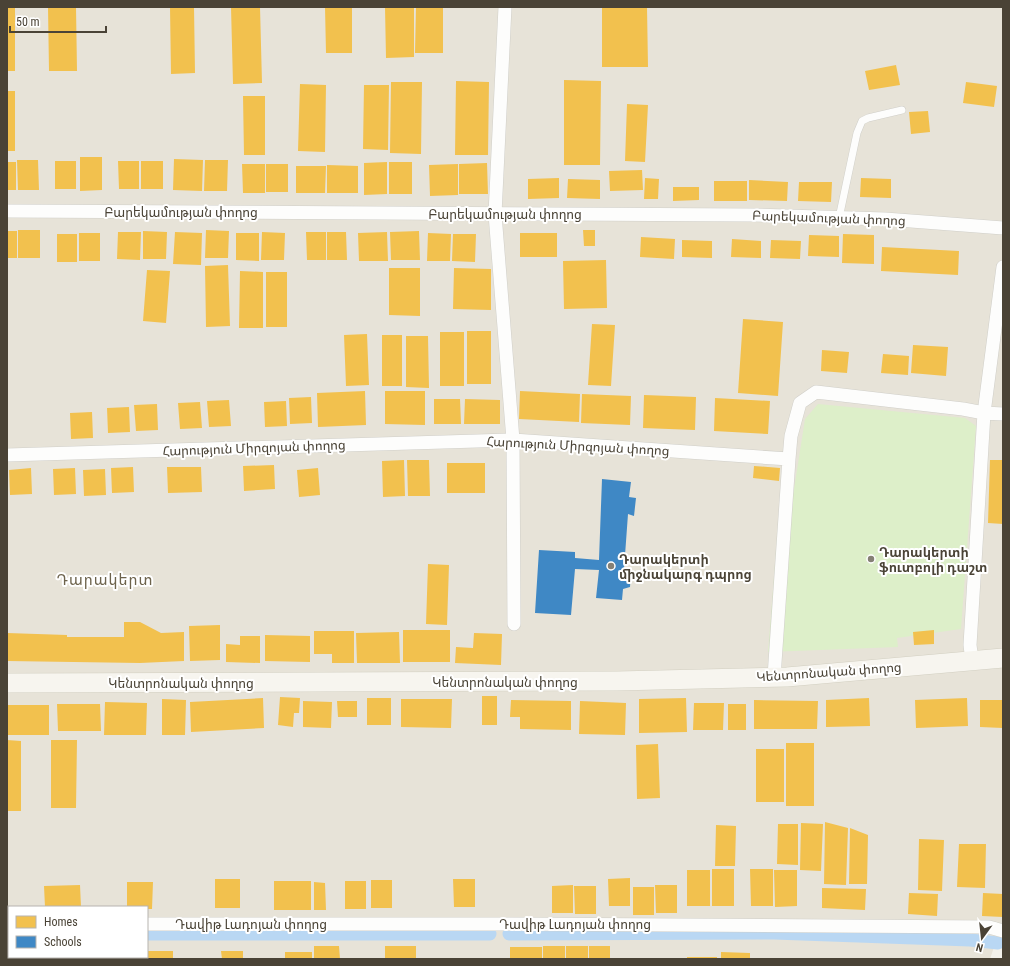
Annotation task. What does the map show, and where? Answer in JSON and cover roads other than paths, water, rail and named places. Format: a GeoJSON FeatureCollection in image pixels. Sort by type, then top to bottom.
{"type":"FeatureCollection","features":[{"type":"Feature","properties":{"kind":"main road","name":"Կենտրոնական փողոց"},"geometry":{"type":"LineString","coordinates":[[7,683],[617,681],[774,677],[1003,658]]}},
{"type":"Feature","properties":{"kind":"street"},"geometry":{"type":"LineString","coordinates":[[505,7],[495,214],[513,440],[514,624]]}},
{"type":"Feature","properties":{"kind":"street","name":"Բարեկամության փողոց"},"geometry":{"type":"LineString","coordinates":[[7,211],[744,215],[886,219],[1003,228]]}},
{"type":"Feature","properties":{"kind":"street"},"geometry":{"type":"LineString","coordinates":[[972,661],[970,645],[984,413],[1003,267]]}},
{"type":"Feature","properties":{"kind":"street"},"geometry":{"type":"LineString","coordinates":[[774,677],[791,436],[800,403],[816,392],[963,409],[984,413],[1003,414]]}},
{"type":"Feature","properties":{"kind":"street","name":"Հարություն Միրզոյան փողոց"},"geometry":{"type":"LineString","coordinates":[[7,455],[513,440],[789,459]]}},
{"type":"Feature","properties":{"kind":"street","name":"Դավիթ Լադոյան փողոց"},"geometry":{"type":"LineString","coordinates":[[148,924],[508,924],[989,927],[1003,931]]}},
{"type":"Feature","properties":{"kind":"lane"},"geometry":{"type":"LineString","coordinates":[[838,218],[857,133],[862,121],[868,118],[902,110]]}},
{"type":"Feature","properties":{"kind":"waterway"},"geometry":{"type":"LineString","coordinates":[[509,934],[774,933],[970,940],[998,943]]}},
{"type":"Feature","properties":{"kind":"waterway"},"geometry":{"type":"LineString","coordinates":[[148,934],[490,934]]}},
{"type":"Feature","properties":{"kind":"place","name":"Դարակերտի ֆուտբոլի դաշտ"},"geometry":{"type":"Point","coordinates":[871,559]}},
{"type":"Feature","properties":{"kind":"place","name":"Դարակերտի միջնակարգ դպրոց"},"geometry":{"type":"Point","coordinates":[611,566]}},
{"type":"Feature","properties":{"kind":"district","name":"Դարակերտ"},"geometry":{"type":"Point","coordinates":[105,580]}}]}
